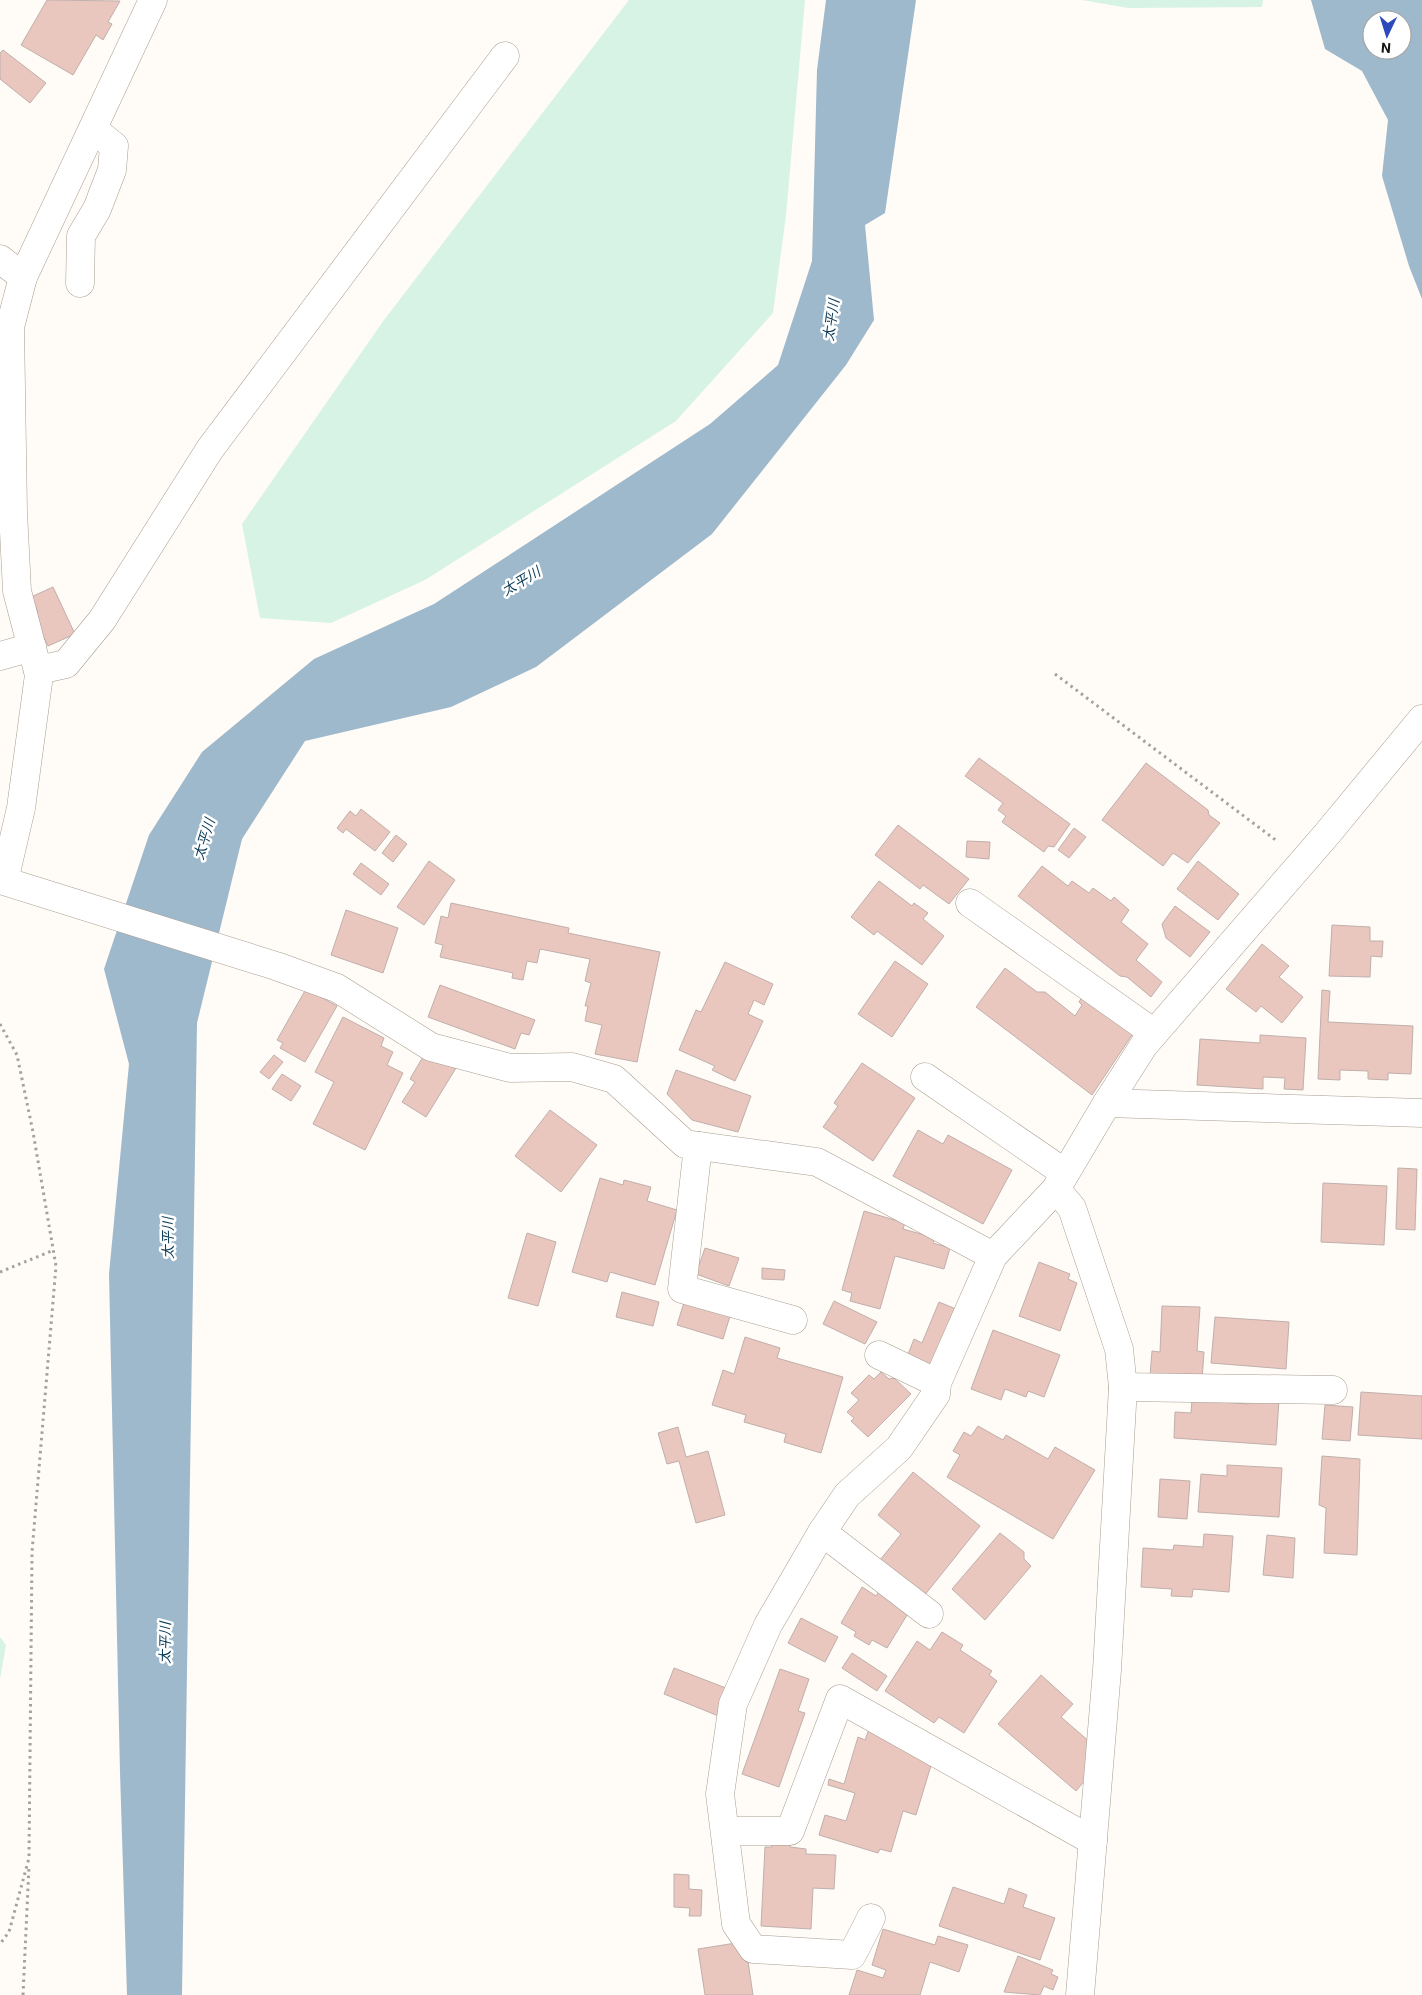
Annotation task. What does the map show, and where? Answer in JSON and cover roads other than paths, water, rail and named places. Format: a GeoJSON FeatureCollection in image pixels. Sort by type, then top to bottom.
{"type":"FeatureCollection","features":[{"type":"Feature","properties":{"kind":"street"},"geometry":{"type":"LineString","coordinates":[[153,0],[23,277],[10,327],[5,371],[17,591],[39,675],[21,808],[4,880],[276,966],[336,988],[431,1047],[510,1068],[572,1067],[614,1079],[684,1144],[817,1162],[993,1256]]}},
{"type":"Feature","properties":{"kind":"street"},"geometry":{"type":"LineString","coordinates":[[0,656],[66,664],[102,620],[210,449],[505,56]]}},
{"type":"Feature","properties":{"kind":"street"},"geometry":{"type":"LineString","coordinates":[[80,284],[81,236],[97,210],[112,170],[114,146],[93,129]]}},
{"type":"Feature","properties":{"kind":"street"},"geometry":{"type":"LineString","coordinates":[[0,258],[23,277]]}},
{"type":"Feature","properties":{"kind":"street"},"geometry":{"type":"LineString","coordinates":[[871,1918],[852,1955],[753,1949],[736,1924],[720,1794],[732,1704],[768,1624],[822,1532],[847,1495],[899,1448],[936,1394],[937,1383],[993,1256],[1061,1181],[1144,1045],[1304,860],[1422,719]]}},
{"type":"Feature","properties":{"kind":"street"},"geometry":{"type":"LineString","coordinates":[[970,903],[1154,1033]]}},
{"type":"Feature","properties":{"kind":"street"},"geometry":{"type":"LineString","coordinates":[[925,1077],[1061,1181],[1072,1208],[1119,1348],[1122,1387],[1107,1670],[1080,1995]]}},
{"type":"Feature","properties":{"kind":"street"},"geometry":{"type":"LineString","coordinates":[[1107,1103],[1422,1113]]}},
{"type":"Feature","properties":{"kind":"street"},"geometry":{"type":"LineString","coordinates":[[698,1146],[682,1290],[794,1320]]}},
{"type":"Feature","properties":{"kind":"street"},"geometry":{"type":"LineString","coordinates":[[879,1354],[937,1383]]}},
{"type":"Feature","properties":{"kind":"street"},"geometry":{"type":"LineString","coordinates":[[1122,1387],[1333,1390]]}},
{"type":"Feature","properties":{"kind":"street"},"geometry":{"type":"LineString","coordinates":[[822,1532],[929,1614]]}},
{"type":"Feature","properties":{"kind":"street"},"geometry":{"type":"LineString","coordinates":[[726,1831],[790,1831],[840,1699],[1093,1841]]}},
{"type":"Feature","properties":{"kind":"water","name":"太平川"},"geometry":{"type":"Polygon","coordinates":[[[826,0],[916,0],[885,213],[865,225],[874,320],[846,365],[712,534],[536,667],[451,707],[305,741],[242,839],[197,1023],[182,1995],[127,1995],[109,1274],[129,1064],[104,969],[149,835],[202,752],[314,659],[434,604],[710,424],[778,365],[812,261],[817,70],[826,0]]]}},
{"type":"Feature","properties":{"kind":"water"},"geometry":{"type":"Polygon","coordinates":[[[1311,0],[1422,0],[1422,299],[1409,266],[1382,176],[1388,120],[1362,71],[1325,49],[1311,0]]]}}]}
